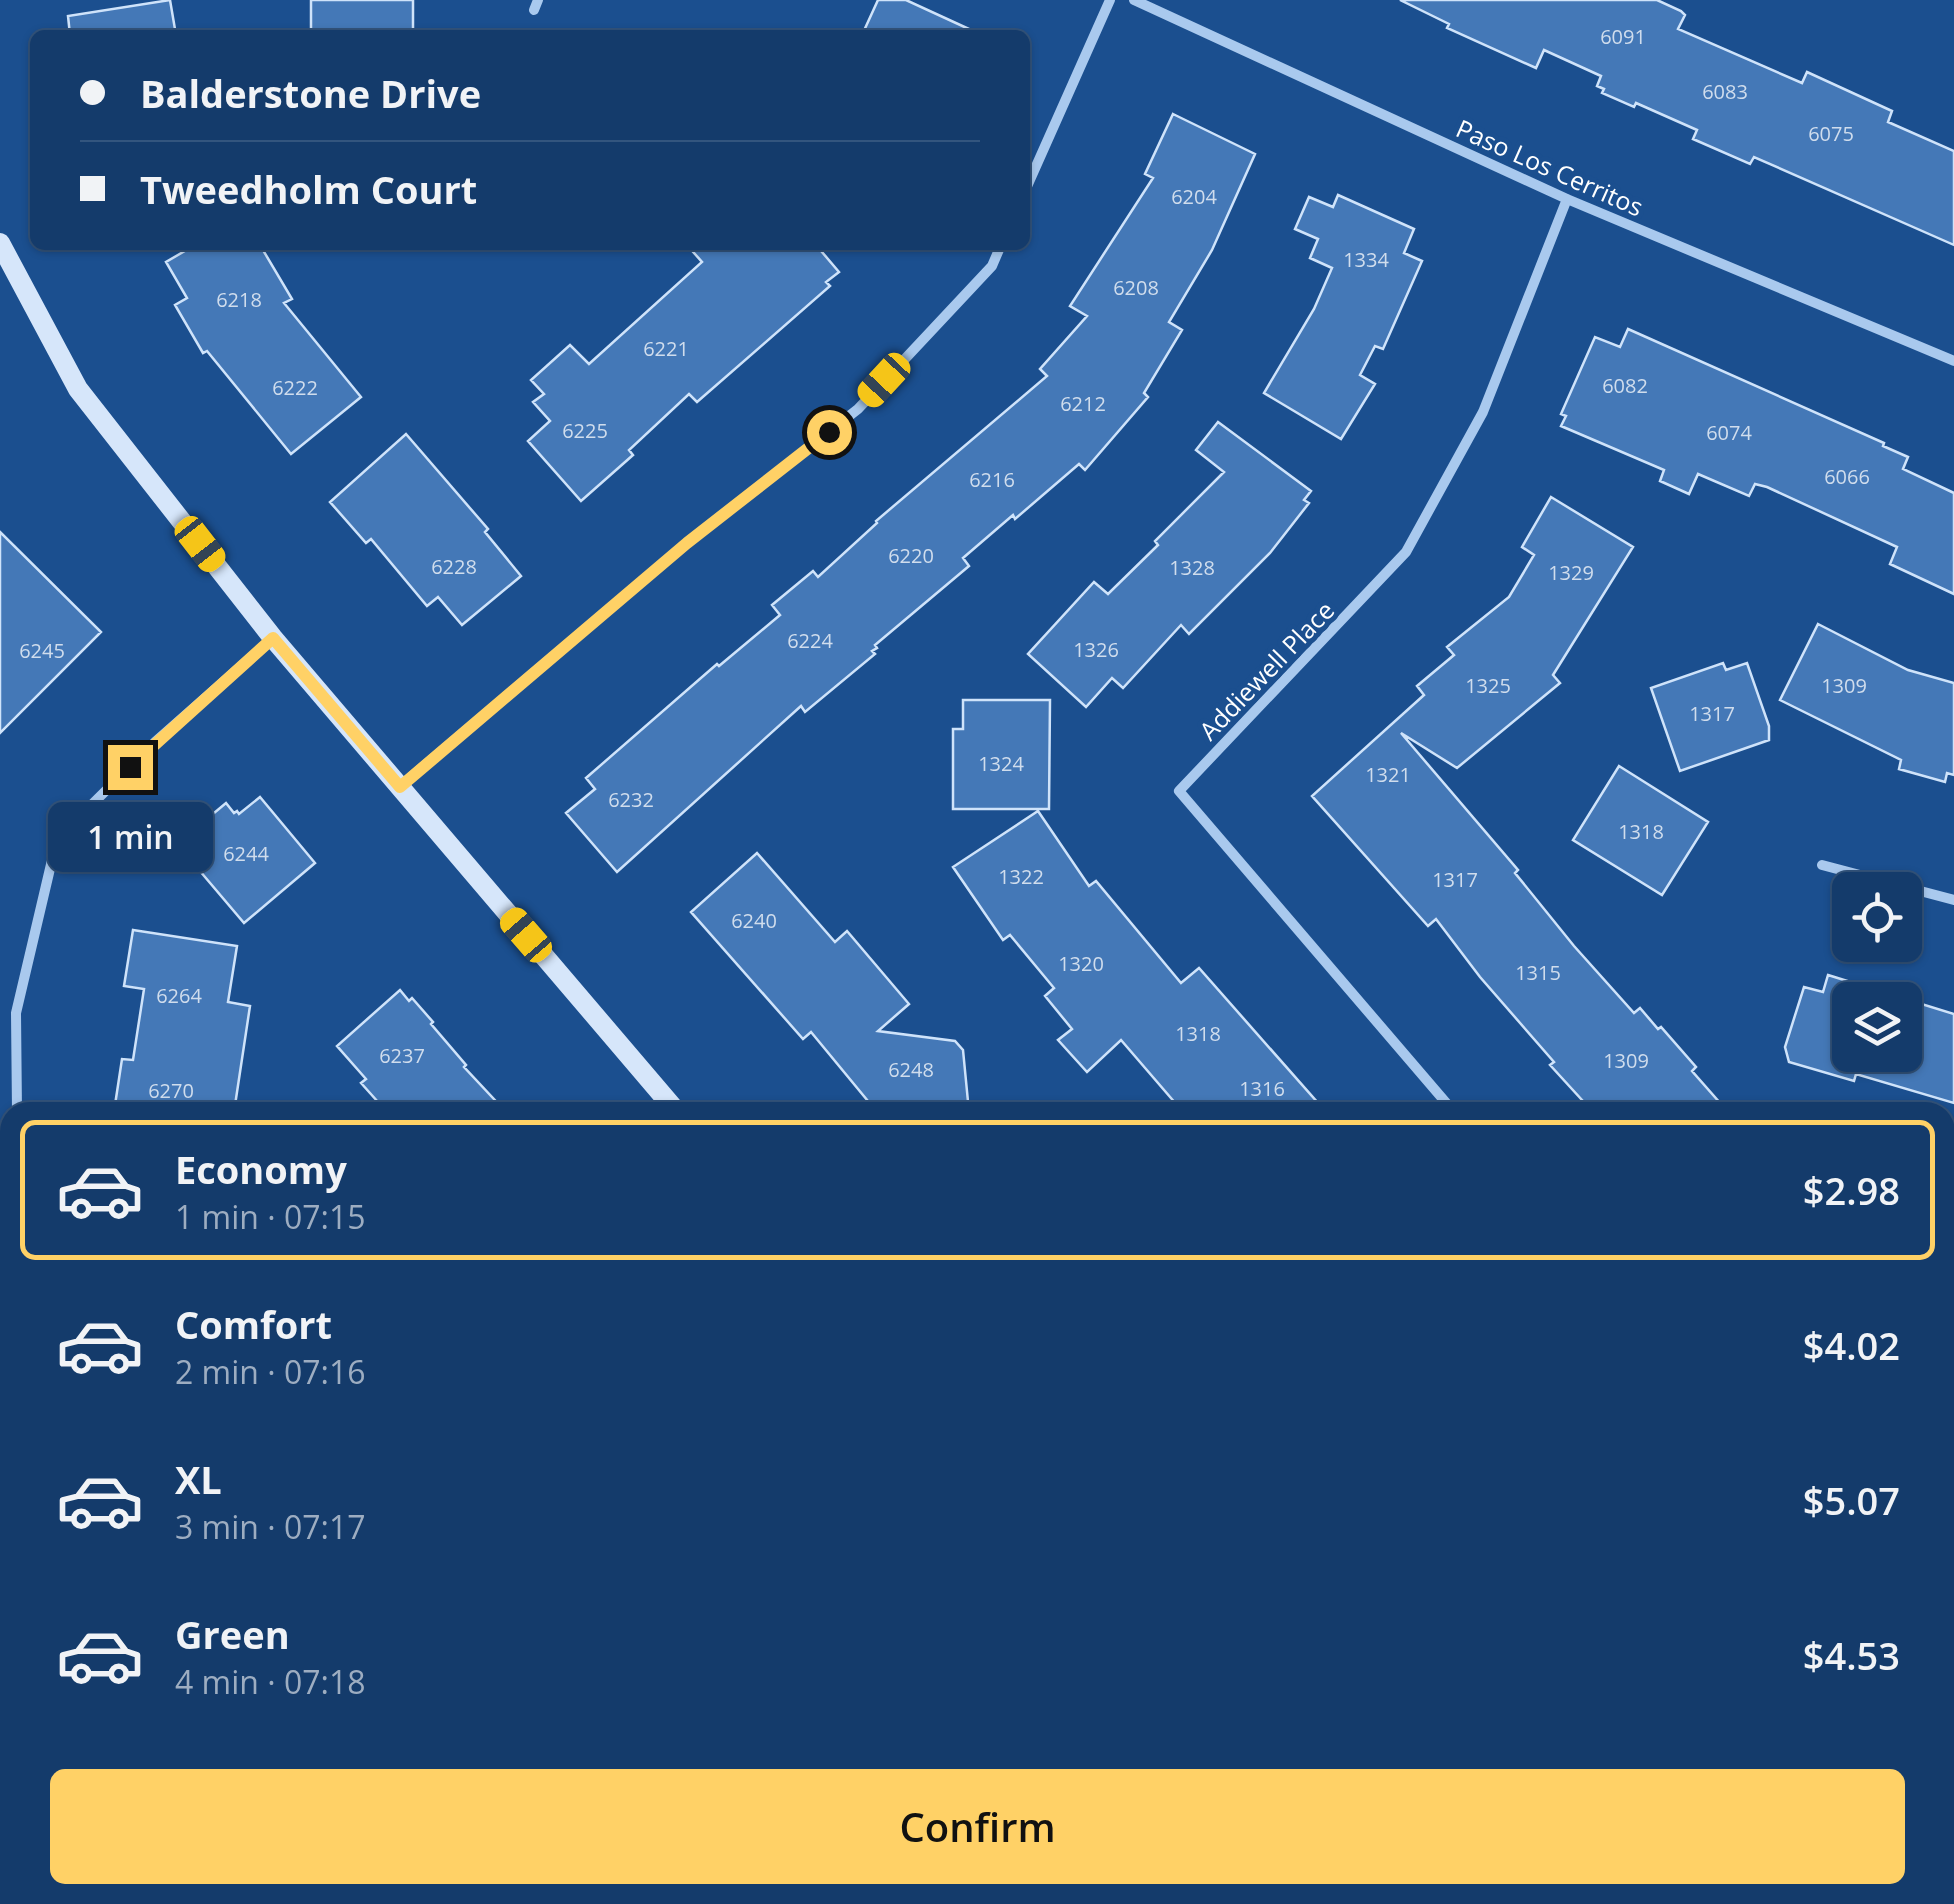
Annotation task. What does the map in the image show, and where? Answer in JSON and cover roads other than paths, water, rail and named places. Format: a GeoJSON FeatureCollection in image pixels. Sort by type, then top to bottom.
{"type":"FeatureCollection","features":[{"type":"Feature","properties":{"kind":"street"},"geometry":{"type":"LineString","coordinates":[[1030,181],[1110,0]]}},
{"type":"Feature","properties":{"kind":"street","name":"Paso Los Cerritos"},"geometry":{"type":"LineString","coordinates":[[1134,0],[1567,199],[1954,361]]}},
{"type":"Feature","properties":{"kind":"street","name":"Addiewell Place"},"geometry":{"type":"LineString","coordinates":[[1445,1102],[1179,791],[1406,552],[1483,412],[1567,199]]}},
{"type":"Feature","properties":{"kind":"street"},"geometry":{"type":"LineString","coordinates":[[0,243],[78,389],[273,638],[668,1102]]}},
{"type":"Feature","properties":{"kind":"street"},"geometry":{"type":"LineString","coordinates":[[400,787],[687,543],[858,409],[992,266],[999,250]]}},
{"type":"Feature","properties":{"kind":"street"},"geometry":{"type":"LineString","coordinates":[[17,1102],[16,1013],[57,839],[155,742],[273,638]]}},
{"type":"Feature","properties":{"kind":"street"},"geometry":{"type":"LineString","coordinates":[[1822,864],[1954,900]]}}]}
